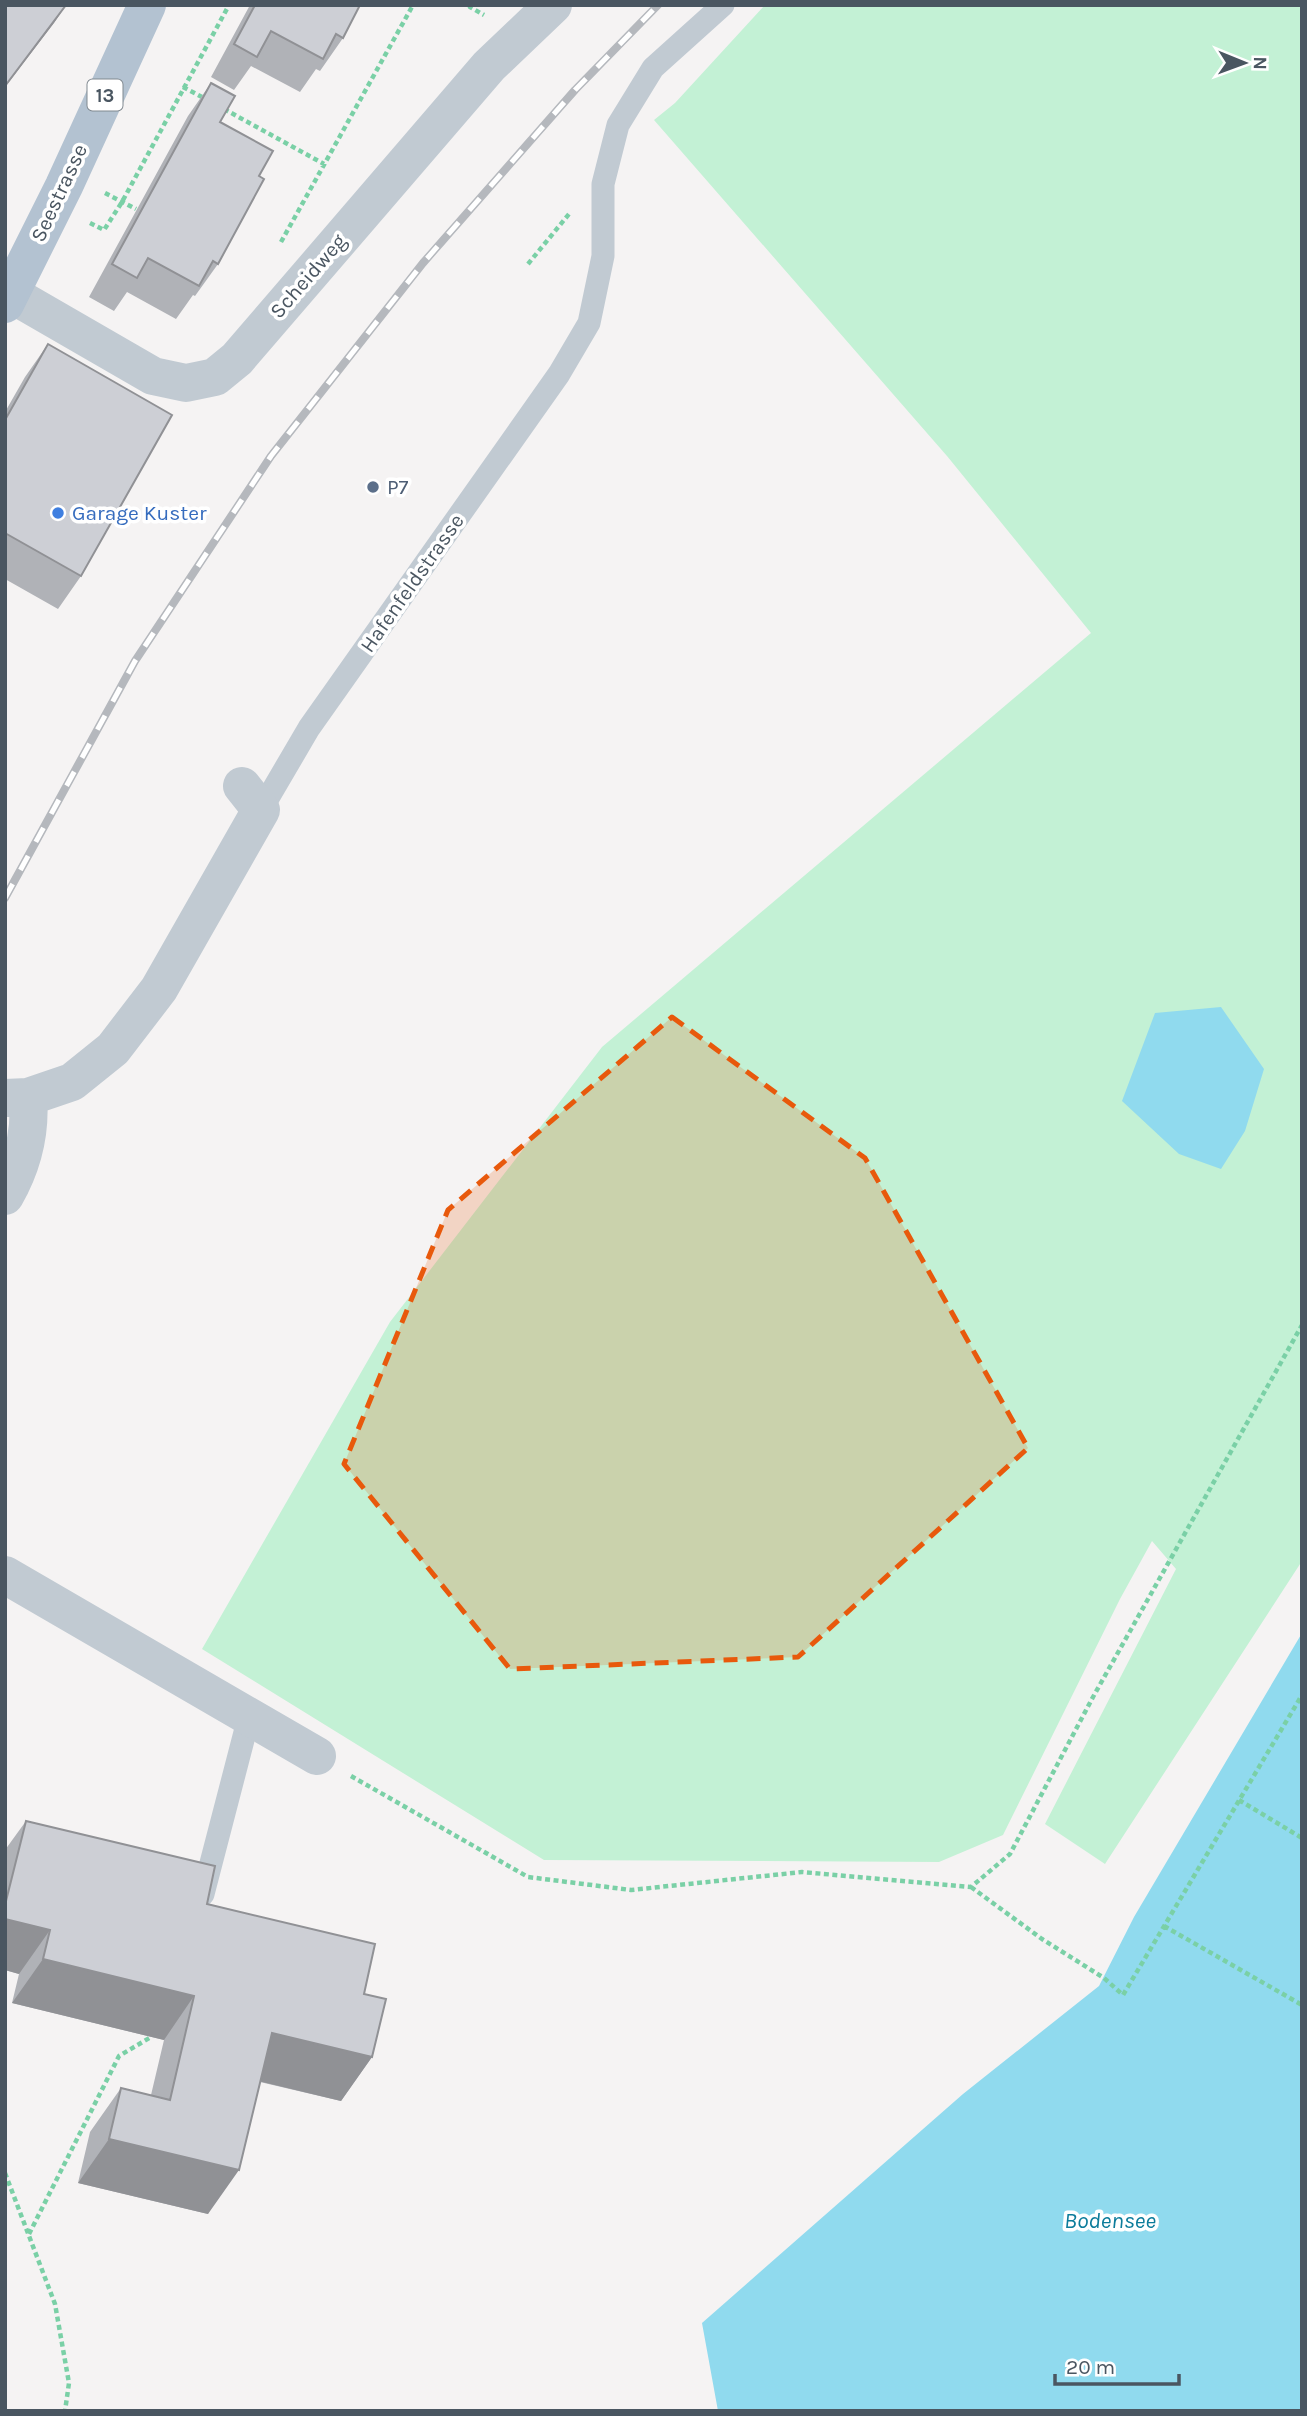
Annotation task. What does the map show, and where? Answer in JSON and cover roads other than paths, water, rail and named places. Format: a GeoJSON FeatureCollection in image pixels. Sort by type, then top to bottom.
{"type":"FeatureCollection","features":[{"type":"Feature","properties":{"kind":"main road","name":"Seestrasse"},"geometry":{"type":"LineString","coordinates":[[8,299],[147,5]]}},
{"type":"Feature","properties":{"kind":"street","name":"Scheidweg"},"geometry":{"type":"LineString","coordinates":[[8,299],[153,376],[186,383],[215,377],[237,359],[489,66],[553,5]]}},
{"type":"Feature","properties":{"kind":"street","name":"Hafenfeldstrasse"},"geometry":{"type":"LineString","coordinates":[[16,1098],[72,1082],[113,1049],[159,989],[251,798]]}},
{"type":"Feature","properties":{"kind":"street"},"geometry":{"type":"LineString","coordinates":[[5,1196],[13,1182],[26,1139],[29,1117],[16,1098]]}},
{"type":"Feature","properties":{"kind":"street"},"geometry":{"type":"LineString","coordinates":[[5,1575],[317,1756]]}},
{"type":"Feature","properties":{"kind":"lane","name":"Hafenfeldstrasse"},"geometry":{"type":"LineString","coordinates":[[251,798],[310,728],[552,385],[589,323],[603,256],[603,184],[618,125],[653,68],[723,5]]}},
{"type":"Feature","properties":{"kind":"lane"},"geometry":{"type":"LineString","coordinates":[[198,1912],[249,1717]]}},
{"type":"Feature","properties":{"kind":"water"},"geometry":{"type":"Polygon","coordinates":[[[1221,1007],[1264,1069],[1245,1131],[1221,1169],[1179,1154],[1122,1101],[1155,1013],[1221,1007]]]}},
{"type":"Feature","properties":{"kind":"water","name":"Bodensee"},"geometry":{"type":"Polygon","coordinates":[[[1302,1633],[1302,2411],[718,2411],[702,2323],[963,2094],[1099,1986],[1134,1917],[1302,1633]]]}},
{"type":"Feature","properties":{"kind":"railway"},"geometry":{"type":"LineString","coordinates":[[5,898],[135,661],[271,456],[423,263],[575,90],[658,5]]}},
{"type":"Feature","properties":{"kind":"place","name":"P7"},"geometry":{"type":"Point","coordinates":[373,487]}},
{"type":"Feature","properties":{"kind":"place","name":"Garage Kuster"},"geometry":{"type":"Point","coordinates":[58,513]}}]}
